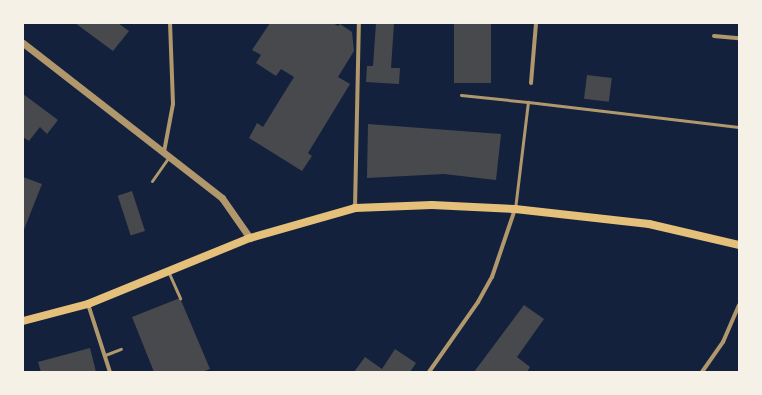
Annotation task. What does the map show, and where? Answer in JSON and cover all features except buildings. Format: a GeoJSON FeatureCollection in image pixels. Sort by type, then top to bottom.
{"type":"FeatureCollection","features":[{"type":"Feature","properties":{"kind":"main road"},"geometry":{"type":"LineString","coordinates":[[23,321],[88,304],[167,270],[250,238],[355,208],[432,205],[515,209],[648,224],[739,245]]}},
{"type":"Feature","properties":{"kind":"street"},"geometry":{"type":"LineString","coordinates":[[167,154],[173,104],[170,23]]}},
{"type":"Feature","properties":{"kind":"street"},"geometry":{"type":"LineString","coordinates":[[355,208],[359,23]]}},
{"type":"Feature","properties":{"kind":"street"},"geometry":{"type":"LineString","coordinates":[[531,83],[536,23]]}},
{"type":"Feature","properties":{"kind":"street"},"geometry":{"type":"LineString","coordinates":[[714,36],[739,38]]}},
{"type":"Feature","properties":{"kind":"street"},"geometry":{"type":"LineString","coordinates":[[23,43],[222,198],[250,238]]}},
{"type":"Feature","properties":{"kind":"street"},"geometry":{"type":"LineString","coordinates":[[429,372],[478,302],[492,277],[515,209]]}},
{"type":"Feature","properties":{"kind":"street"},"geometry":{"type":"LineString","coordinates":[[88,304],[110,372]]}},
{"type":"Feature","properties":{"kind":"street"},"geometry":{"type":"LineString","coordinates":[[702,372],[723,342],[739,305]]}},
{"type":"Feature","properties":{"kind":"lane"},"geometry":{"type":"LineString","coordinates":[[461,95],[739,127]]}},
{"type":"Feature","properties":{"kind":"lane"},"geometry":{"type":"LineString","coordinates":[[515,209],[528,102]]}},
{"type":"Feature","properties":{"kind":"lane"},"geometry":{"type":"LineString","coordinates":[[152,181],[167,154]]}},
{"type":"Feature","properties":{"kind":"lane"},"geometry":{"type":"LineString","coordinates":[[167,270],[180,298]]}},
{"type":"Feature","properties":{"kind":"lane"},"geometry":{"type":"LineString","coordinates":[[105,355],[121,349]]}}]}
